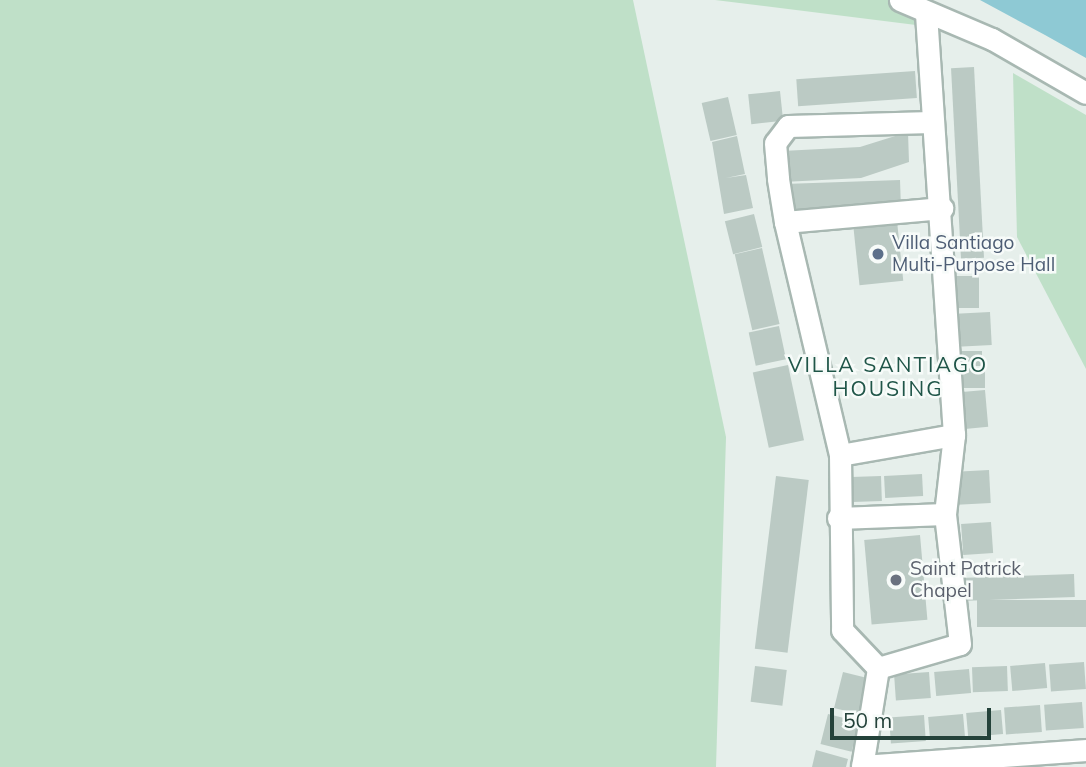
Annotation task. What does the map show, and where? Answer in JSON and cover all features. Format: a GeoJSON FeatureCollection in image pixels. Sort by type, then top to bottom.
{"type":"FeatureCollection","features":[{"type":"Feature","properties":{"kind":"street"},"geometry":{"type":"LineString","coordinates":[[900,0],[992,39],[1086,93]]}},
{"type":"Feature","properties":{"kind":"street"},"geometry":{"type":"LineString","coordinates":[[878,667],[960,644],[945,514],[954,435],[942,208],[931,122],[926,12]]}},
{"type":"Feature","properties":{"kind":"street"},"geometry":{"type":"LineString","coordinates":[[878,667],[842,630],[838,518],[840,454],[785,222],[775,143],[789,126],[931,122]]}},
{"type":"Feature","properties":{"kind":"street"},"geometry":{"type":"LineString","coordinates":[[785,222],[942,208]]}},
{"type":"Feature","properties":{"kind":"street"},"geometry":{"type":"LineString","coordinates":[[840,454],[954,435]]}},
{"type":"Feature","properties":{"kind":"street"},"geometry":{"type":"LineString","coordinates":[[838,518],[945,514]]}},
{"type":"Feature","properties":{"kind":"street"},"geometry":{"type":"LineString","coordinates":[[878,667],[862,766],[1086,750]]}},
{"type":"Feature","properties":{"kind":"green space"},"geometry":{"type":"Polygon","coordinates":[[[0,0],[633,0],[726,437],[716,767],[0,767],[0,0]]]}},
{"type":"Feature","properties":{"kind":"green space"},"geometry":{"type":"Polygon","coordinates":[[[715,0],[893,0],[911,7],[916,25],[715,0]]]}},
{"type":"Feature","properties":{"kind":"green space"},"geometry":{"type":"Polygon","coordinates":[[[1013,73],[1086,115],[1086,369],[1017,237],[1013,73]]]}},
{"type":"Feature","properties":{"kind":"water"},"geometry":{"type":"Polygon","coordinates":[[[980,0],[1086,0],[1086,58],[1045,35],[980,0]]]}},
{"type":"Feature","properties":{"kind":"building"},"geometry":{"type":"Polygon","coordinates":[[[974,67],[984,258],[961,259],[951,68],[974,67]]]}},
{"type":"Feature","properties":{"kind":"building"},"geometry":{"type":"Polygon","coordinates":[[[915,71],[917,98],[798,106],[796,79],[915,71]]]}},
{"type":"Feature","properties":{"kind":"building"},"geometry":{"type":"Polygon","coordinates":[[[780,91],[783,121],[751,124],[748,94],[780,91]]]}},
{"type":"Feature","properties":{"kind":"building"},"geometry":{"type":"Polygon","coordinates":[[[728,97],[737,135],[710,141],[702,103],[728,97]]]}},
{"type":"Feature","properties":{"kind":"building"},"geometry":{"type":"Polygon","coordinates":[[[908,132],[909,162],[861,178],[783,182],[782,151],[860,147],[908,132]]]}},
{"type":"Feature","properties":{"kind":"building"},"geometry":{"type":"Polygon","coordinates":[[[737,136],[745,174],[726,178],[746,175],[753,208],[724,214],[712,142],[737,136]]]}},
{"type":"Feature","properties":{"kind":"building"},"geometry":{"type":"Polygon","coordinates":[[[900,180],[901,210],[785,214],[784,184],[900,180]]]}},
{"type":"Feature","properties":{"kind":"building"},"geometry":{"type":"Polygon","coordinates":[[[754,214],[762,247],[733,254],[725,221],[754,214]]]}},
{"type":"Feature","properties":{"kind":"building","name":"Villa Santiago Multi-Purpose Hall"},"geometry":{"type":"Polygon","coordinates":[[[897,221],[903,281],[860,285],[853,226],[897,221]]]}},
{"type":"Feature","properties":{"kind":"building"},"geometry":{"type":"Polygon","coordinates":[[[762,248],[780,324],[752,330],[735,254],[762,248]]]}},
{"type":"Feature","properties":{"kind":"building"},"geometry":{"type":"Polygon","coordinates":[[[950,276],[979,276],[979,308],[950,308],[950,276]]]}},
{"type":"Feature","properties":{"kind":"building"},"geometry":{"type":"Polygon","coordinates":[[[990,312],[992,345],[958,347],[956,314],[990,312]]]}},
{"type":"Feature","properties":{"kind":"building"},"geometry":{"type":"Polygon","coordinates":[[[779,326],[786,359],[756,366],[749,332],[779,326]]]}},
{"type":"Feature","properties":{"kind":"building"},"geometry":{"type":"Polygon","coordinates":[[[959,351],[982,351],[982,366],[959,366],[959,351]]]}},
{"type":"Feature","properties":{"kind":"building"},"geometry":{"type":"Polygon","coordinates":[[[788,365],[804,440],[769,448],[753,372],[788,365]]]}},
{"type":"Feature","properties":{"kind":"building"},"geometry":{"type":"Polygon","coordinates":[[[956,368],[985,368],[985,388],[956,388],[956,368]]]}},
{"type":"Feature","properties":{"kind":"building"},"geometry":{"type":"Polygon","coordinates":[[[985,390],[988,427],[962,429],[959,392],[985,390]]]}},
{"type":"Feature","properties":{"kind":"building"},"geometry":{"type":"Polygon","coordinates":[[[989,470],[991,503],[953,505],[951,472],[989,470]]]}},
{"type":"Feature","properties":{"kind":"building"},"geometry":{"type":"Polygon","coordinates":[[[922,474],[923,496],[885,498],[884,476],[922,474]]]}},
{"type":"Feature","properties":{"kind":"building"},"geometry":{"type":"Polygon","coordinates":[[[776,476],[809,480],[788,653],[755,649],[776,476]]]}},
{"type":"Feature","properties":{"kind":"building"},"geometry":{"type":"Polygon","coordinates":[[[881,476],[882,501],[845,502],[844,477],[881,476]]]}},
{"type":"Feature","properties":{"kind":"building"},"geometry":{"type":"Polygon","coordinates":[[[991,522],[993,553],[963,555],[961,524],[991,522]]]}},
{"type":"Feature","properties":{"kind":"building","name":"Saint Patrick Chapel"},"geometry":{"type":"Polygon","coordinates":[[[920,535],[927,620],[872,625],[864,540],[920,535]]]}},
{"type":"Feature","properties":{"kind":"building"},"geometry":{"type":"Polygon","coordinates":[[[1074,574],[1075,597],[960,601],[959,578],[1074,574]]]}},
{"type":"Feature","properties":{"kind":"building"},"geometry":{"type":"Polygon","coordinates":[[[977,600],[1086,600],[1086,627],[977,627],[977,600]]]}},
{"type":"Feature","properties":{"kind":"building"},"geometry":{"type":"Polygon","coordinates":[[[1084,662],[1086,689],[1051,691],[1049,664],[1084,662]]]}},
{"type":"Feature","properties":{"kind":"building"},"geometry":{"type":"Polygon","coordinates":[[[1045,663],[1047,688],[1012,691],[1010,666],[1045,663]]]}},
{"type":"Feature","properties":{"kind":"building"},"geometry":{"type":"Polygon","coordinates":[[[755,666],[787,670],[782,706],[751,702],[755,666]]]}},
{"type":"Feature","properties":{"kind":"building"},"geometry":{"type":"Polygon","coordinates":[[[1007,666],[1008,691],[973,692],[972,667],[1007,666]]]}},
{"type":"Feature","properties":{"kind":"building"},"geometry":{"type":"Polygon","coordinates":[[[969,669],[971,693],[936,696],[934,672],[969,669]]]}},
{"type":"Feature","properties":{"kind":"building"},"geometry":{"type":"Polygon","coordinates":[[[843,672],[867,678],[858,714],[834,708],[843,672]]]}},
{"type":"Feature","properties":{"kind":"building"},"geometry":{"type":"Polygon","coordinates":[[[929,672],[931,698],[896,700],[894,674],[929,672]]]}},
{"type":"Feature","properties":{"kind":"building"},"geometry":{"type":"Polygon","coordinates":[[[1082,702],[1084,728],[1046,731],[1044,705],[1082,702]]]}},
{"type":"Feature","properties":{"kind":"building"},"geometry":{"type":"Polygon","coordinates":[[[1040,705],[1042,732],[1006,734],[1004,708],[1040,705]]]}},
{"type":"Feature","properties":{"kind":"building"},"geometry":{"type":"Polygon","coordinates":[[[1001,710],[1003,734],[968,737],[966,713],[1001,710]]]}},
{"type":"Feature","properties":{"kind":"building"},"geometry":{"type":"Polygon","coordinates":[[[828,714],[859,722],[852,752],[821,744],[828,714]]]}},
{"type":"Feature","properties":{"kind":"building"},"geometry":{"type":"Polygon","coordinates":[[[963,714],[965,737],[930,740],[928,717],[963,714]]]}},
{"type":"Feature","properties":{"kind":"building"},"geometry":{"type":"Polygon","coordinates":[[[924,715],[926,741],[891,743],[889,717],[924,715]]]}},
{"type":"Feature","properties":{"kind":"building"},"geometry":{"type":"Polygon","coordinates":[[[816,750],[848,759],[846,767],[812,767],[816,750]]]}},
{"type":"Feature","properties":{"kind":"place","name":"Villa Santiago Multi-Purpose Hall"},"geometry":{"type":"Point","coordinates":[878,254]}},
{"type":"Feature","properties":{"kind":"place","name":"Saint Patrick Chapel"},"geometry":{"type":"Point","coordinates":[896,580]}},
{"type":"Feature","properties":{"kind":"district","name":"VILLA SANTIAGO HOUSING"},"geometry":{"type":"Point","coordinates":[888,376]}}]}
